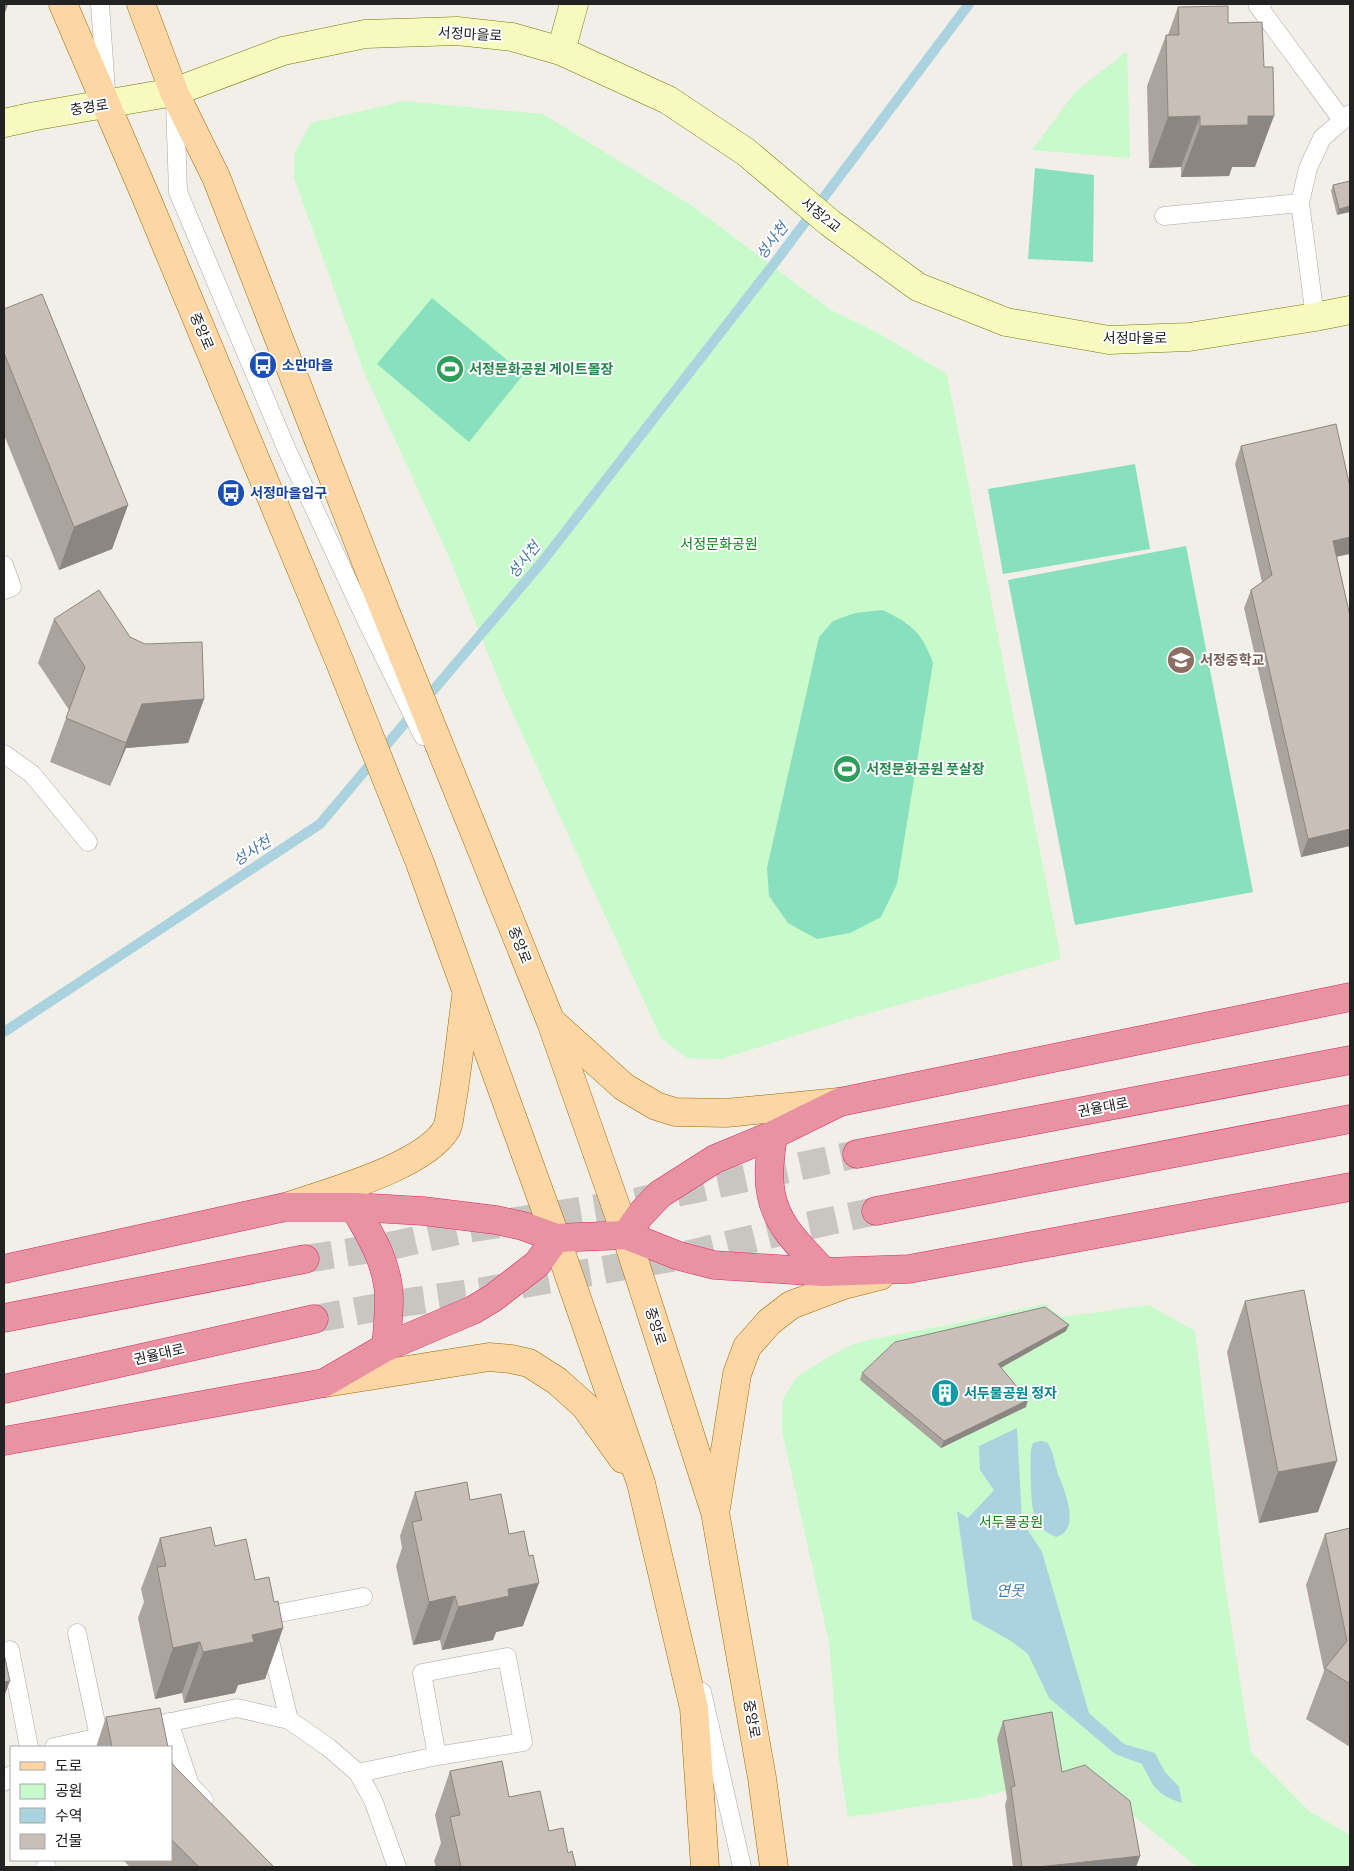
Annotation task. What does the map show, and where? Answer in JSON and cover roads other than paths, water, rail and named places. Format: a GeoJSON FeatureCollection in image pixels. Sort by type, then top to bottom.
{"type":"FeatureCollection","features":[{"type":"Feature","properties":{"kind":"highway"},"geometry":{"type":"LineString","coordinates":[[626,1235],[640,1215],[660,1194],[715,1159],[840,1102],[1350,997]]}},
{"type":"Feature","properties":{"kind":"highway","name":"권율대로"},"geometry":{"type":"LineString","coordinates":[[857,1154],[1350,1060]]}},
{"type":"Feature","properties":{"kind":"highway"},"geometry":{"type":"LineString","coordinates":[[876,1211],[1350,1119]]}},
{"type":"Feature","properties":{"kind":"highway"},"geometry":{"type":"LineString","coordinates":[[773,1134],[770,1193],[776,1213],[787,1231],[824,1272]]}},
{"type":"Feature","properties":{"kind":"highway"},"geometry":{"type":"LineString","coordinates":[[4,1269],[285,1207],[354,1207],[496,1220],[523,1226],[556,1238],[626,1235],[679,1256],[714,1265],[824,1272],[909,1268],[1350,1186]]}},
{"type":"Feature","properties":{"kind":"highway"},"geometry":{"type":"LineString","coordinates":[[354,1207],[381,1255],[390,1299],[386,1347]]}},
{"type":"Feature","properties":{"kind":"highway"},"geometry":{"type":"LineString","coordinates":[[4,1441],[324,1383],[386,1347],[473,1310],[537,1264],[556,1238]]}},
{"type":"Feature","properties":{"kind":"highway"},"geometry":{"type":"LineString","coordinates":[[4,1318],[305,1259]]}},
{"type":"Feature","properties":{"kind":"highway","name":"권율대로"},"geometry":{"type":"LineString","coordinates":[[4,1389],[314,1320]]}},
{"type":"Feature","properties":{"kind":"main road","name":"중앙로"},"geometry":{"type":"LineString","coordinates":[[63,4],[107,104],[339,660],[420,863],[466,990]]}},
{"type":"Feature","properties":{"kind":"main road"},"geometry":{"type":"LineString","coordinates":[[141,4],[174,92],[216,177],[375,615]]}},
{"type":"Feature","properties":{"kind":"main road"},"geometry":{"type":"LineString","coordinates":[[561,51],[574,4]]}},
{"type":"Feature","properties":{"kind":"main road","name":"서정마을로"},"geometry":{"type":"LineString","coordinates":[[174,92],[283,52],[366,34],[458,31],[512,37],[561,51],[668,100],[746,152]]}},
{"type":"Feature","properties":{"kind":"main road","name":"충경로"},"geometry":{"type":"LineString","coordinates":[[4,123],[174,92]]}},
{"type":"Feature","properties":{"kind":"main road","name":"서정2교"},"geometry":{"type":"LineString","coordinates":[[746,152],[830,223],[900,274]]}},
{"type":"Feature","properties":{"kind":"main road","name":"서정마을로"},"geometry":{"type":"LineString","coordinates":[[900,274],[918,288],[1006,322],[1108,340],[1189,337],[1350,310]]}},
{"type":"Feature","properties":{"kind":"main road","name":"중앙로"},"geometry":{"type":"LineString","coordinates":[[375,615],[477,839],[551,1022],[626,1235],[715,1512],[762,1778],[774,1867]]}},
{"type":"Feature","properties":{"kind":"main road"},"geometry":{"type":"LineString","coordinates":[[285,1207],[399,1166],[422,1154],[447,1128],[456,1081],[466,990]]}},
{"type":"Feature","properties":{"kind":"main road"},"geometry":{"type":"LineString","coordinates":[[466,990],[556,1238],[641,1483],[694,1708],[705,1867]]}},
{"type":"Feature","properties":{"kind":"main road"},"geometry":{"type":"LineString","coordinates":[[551,1022],[624,1087],[656,1106],[674,1112],[709,1114],[840,1102]]}},
{"type":"Feature","properties":{"kind":"main road"},"geometry":{"type":"LineString","coordinates":[[715,1512],[737,1374],[747,1347],[769,1322],[792,1305],[844,1285],[909,1268]]}},
{"type":"Feature","properties":{"kind":"main road"},"geometry":{"type":"LineString","coordinates":[[324,1383],[489,1357],[529,1363],[557,1382],[585,1406],[641,1483]]}},
{"type":"Feature","properties":{"kind":"lane"},"geometry":{"type":"LineString","coordinates":[[100,4],[107,104]]}},
{"type":"Feature","properties":{"kind":"lane"},"geometry":{"type":"LineString","coordinates":[[1262,4],[1258,6],[1346,117],[1322,138],[1308,168],[1300,203],[1315,317]]}},
{"type":"Feature","properties":{"kind":"lane"},"geometry":{"type":"LineString","coordinates":[[174,92],[178,192],[287,450],[375,615]]}},
{"type":"Feature","properties":{"kind":"lane"},"geometry":{"type":"LineString","coordinates":[[1164,216],[1300,203]]}},
{"type":"Feature","properties":{"kind":"lane"},"geometry":{"type":"LineString","coordinates":[[4,565],[12,587],[4,590]]}},
{"type":"Feature","properties":{"kind":"lane"},"geometry":{"type":"LineString","coordinates":[[4,754],[32,774],[88,842]]}},
{"type":"Feature","properties":{"kind":"lane"},"geometry":{"type":"LineString","coordinates":[[641,1483],[707,1708],[742,1867]]}},
{"type":"Feature","properties":{"kind":"lane"},"geometry":{"type":"LineString","coordinates":[[288,1720],[264,1616],[363,1597]]}},
{"type":"Feature","properties":{"kind":"lane"},"geometry":{"type":"LineString","coordinates":[[77,1633],[99,1737]]}},
{"type":"Feature","properties":{"kind":"lane"},"geometry":{"type":"LineString","coordinates":[[10,1650],[29,1746]]}},
{"type":"Feature","properties":{"kind":"lane"},"geometry":{"type":"LineString","coordinates":[[358,1773],[437,1756],[523,1742],[506,1657],[422,1673],[437,1756]]}},
{"type":"Feature","properties":{"kind":"lane"},"geometry":{"type":"LineString","coordinates":[[58,1746],[237,1708],[288,1720],[328,1747],[358,1773],[373,1800],[397,1867]]}},
{"type":"Feature","properties":{"kind":"lane"},"geometry":{"type":"LineString","coordinates":[[169,1722],[190,1785],[216,1812]]}},
{"type":"Feature","properties":{"kind":"water","name":"연못"},"geometry":{"type":"Polygon","coordinates":[[[1017,1428],[1022,1521],[1042,1552],[1089,1713],[1124,1744],[1155,1753],[1165,1772],[1179,1787],[1182,1803],[1161,1793],[1153,1785],[1142,1764],[1115,1754],[1049,1698],[1028,1654],[1011,1641],[972,1619],[957,1511],[968,1518],[994,1490],[980,1470],[979,1446],[1017,1428]]]}},
{"type":"Feature","properties":{"kind":"water"},"geometry":{"type":"Polygon","coordinates":[[[1047,1442],[1051,1449],[1069,1507],[1070,1517],[1068,1526],[1064,1533],[1056,1537],[1040,1525],[1034,1514],[1031,1449],[1033,1443],[1047,1442]]]}},
{"type":"Feature","properties":{"kind":"waterway","name":"성사천"},"geometry":{"type":"LineString","coordinates":[[425,700],[542,562],[773,265],[969,4]]}},
{"type":"Feature","properties":{"kind":"waterway","name":"성사천"},"geometry":{"type":"LineString","coordinates":[[4,1032],[320,824],[415,711]]}},
{"type":"Feature","properties":{"kind":"tunnel"},"geometry":{"type":"LineString","coordinates":[[305,1259],[390,1246],[467,1229],[635,1202],[857,1154]]}},
{"type":"Feature","properties":{"kind":"tunnel"},"geometry":{"type":"LineString","coordinates":[[314,1319],[682,1256],[876,1211]]}},
{"type":"Feature","properties":{"kind":"place","name":"소만마을"},"geometry":{"type":"Point","coordinates":[263,365]}},
{"type":"Feature","properties":{"kind":"place","name":"서정문화공원 게이트볼장"},"geometry":{"type":"Point","coordinates":[450,369]}},
{"type":"Feature","properties":{"kind":"place","name":"서정마을입구"},"geometry":{"type":"Point","coordinates":[231,493]}},
{"type":"Feature","properties":{"kind":"place","name":"서정중학교"},"geometry":{"type":"Point","coordinates":[1181,660]}},
{"type":"Feature","properties":{"kind":"place","name":"서정문화공원 풋살장"},"geometry":{"type":"Point","coordinates":[847,769]}},
{"type":"Feature","properties":{"kind":"place","name":"서두물공원 정자"},"geometry":{"type":"Point","coordinates":[945,1393]}},
{"type":"Feature","properties":{"kind":"park label","name":"서정문화공원"},"geometry":{"type":"Point","coordinates":[719,544]}},
{"type":"Feature","properties":{"kind":"park label","name":"서두물공원"},"geometry":{"type":"Point","coordinates":[1011,1522]}}]}
